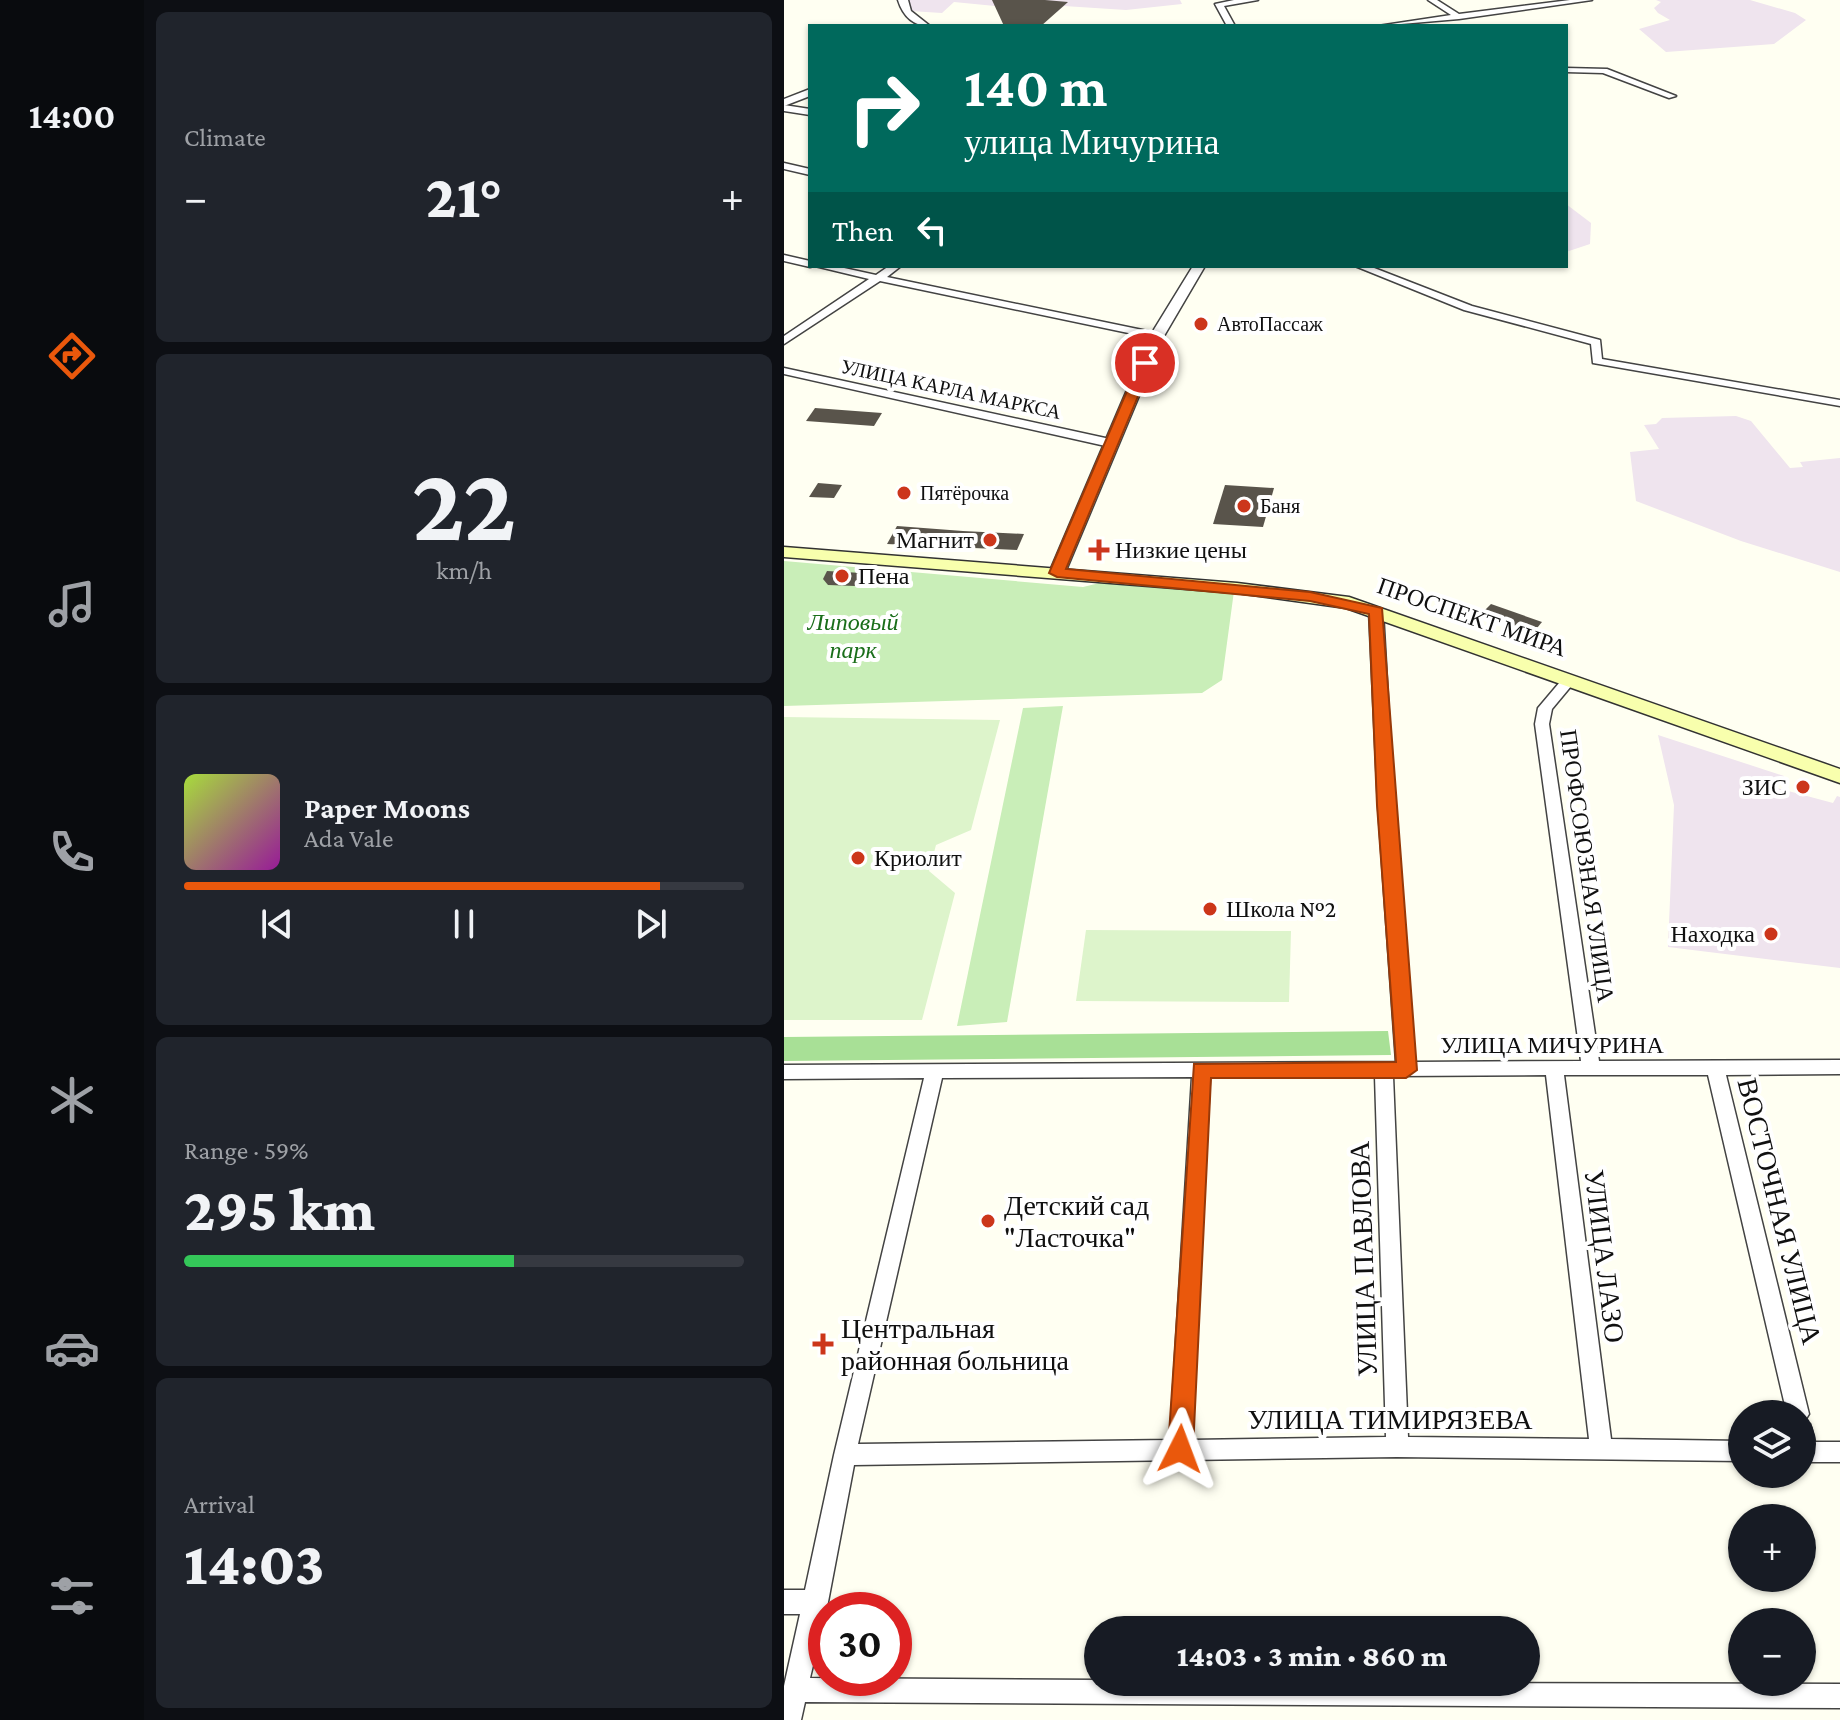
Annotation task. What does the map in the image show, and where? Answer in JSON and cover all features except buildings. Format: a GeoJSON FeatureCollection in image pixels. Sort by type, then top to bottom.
{"type":"FeatureCollection","features":[{"type":"Feature","properties":{"kind":"main road","name":"ПРОСПЕКТ МИРА"},"geometry":{"type":"LineString","coordinates":[[784,552],[1285,593],[1376,611],[1840,776]]}},
{"type":"Feature","properties":{"kind":"street"},"geometry":{"type":"LineString","coordinates":[[903,0],[907,12],[922,24]]}},
{"type":"Feature","properties":{"kind":"street"},"geometry":{"type":"LineString","coordinates":[[1230,24],[1219,4],[1254,0]]}},
{"type":"Feature","properties":{"kind":"street"},"geometry":{"type":"LineString","coordinates":[[1432,0],[1459,17]]}},
{"type":"Feature","properties":{"kind":"street"},"geometry":{"type":"LineString","coordinates":[[1399,24],[1588,0]]}},
{"type":"Feature","properties":{"kind":"street"},"geometry":{"type":"LineString","coordinates":[[1568,70],[1604,71],[1672,96]]}},
{"type":"Feature","properties":{"kind":"street"},"geometry":{"type":"LineString","coordinates":[[784,105],[808,93]]}},
{"type":"Feature","properties":{"kind":"street"},"geometry":{"type":"LineString","coordinates":[[784,105],[808,111]]}},
{"type":"Feature","properties":{"kind":"street"},"geometry":{"type":"LineString","coordinates":[[784,166],[808,172]]}},
{"type":"Feature","properties":{"kind":"street"},"geometry":{"type":"LineString","coordinates":[[784,258],[808,264]]}},
{"type":"Feature","properties":{"kind":"street"},"geometry":{"type":"LineString","coordinates":[[829,268],[1157,336]]}},
{"type":"Feature","properties":{"kind":"street"},"geometry":{"type":"LineString","coordinates":[[784,341],[893,268]]}},
{"type":"Feature","properties":{"kind":"street"},"geometry":{"type":"LineString","coordinates":[[1057,573],[1157,336],[1198,268]]}},
{"type":"Feature","properties":{"kind":"street"},"geometry":{"type":"LineString","coordinates":[[1365,268],[1468,308],[1596,342],[1597,361],[1840,403]]}},
{"type":"Feature","properties":{"kind":"street","name":"УЛИЦА КАРЛА МАРКСА"},"geometry":{"type":"LineString","coordinates":[[784,371],[1110,443]]}},
{"type":"Feature","properties":{"kind":"street"},"geometry":{"type":"LineString","coordinates":[[1376,611],[1386,805],[1406,1070]]}},
{"type":"Feature","properties":{"kind":"street","name":"ПРОФСОЮЗНАЯ УЛИЦА"},"geometry":{"type":"LineString","coordinates":[[1570,679],[1545,708],[1542,724],[1591,1069]]}},
{"type":"Feature","properties":{"kind":"street","name":"УЛИЦА МИЧУРИНА"},"geometry":{"type":"LineString","coordinates":[[784,1072],[1840,1067]]}},
{"type":"Feature","properties":{"kind":"street","name":"ВОСТОЧНАЯ УЛИЦА"},"geometry":{"type":"LineString","coordinates":[[1715,1068],[1795,1400]]}},
{"type":"Feature","properties":{"kind":"street","name":"УЛИЦА ЛАЗО"},"geometry":{"type":"LineString","coordinates":[[1554,1069],[1601,1449]]}},
{"type":"Feature","properties":{"kind":"street"},"geometry":{"type":"LineString","coordinates":[[1180,1449],[1201,1070]]}},
{"type":"Feature","properties":{"kind":"street","name":"УЛИЦА ПАВЛОВА"},"geometry":{"type":"LineString","coordinates":[[1384,1070],[1397,1447]]}},
{"type":"Feature","properties":{"kind":"street"},"geometry":{"type":"LineString","coordinates":[[818,1592],[845,1455],[935,1071]]}},
{"type":"Feature","properties":{"kind":"street","name":"УЛИЦА ТИМИРЯЗЕВА"},"geometry":{"type":"LineString","coordinates":[[845,1455],[1397,1447],[1728,1451]]}},
{"type":"Feature","properties":{"kind":"street"},"geometry":{"type":"LineString","coordinates":[[1816,1447],[1840,1452]]}},
{"type":"Feature","properties":{"kind":"street"},"geometry":{"type":"LineString","coordinates":[[784,1602],[808,1602]]}},
{"type":"Feature","properties":{"kind":"street"},"geometry":{"type":"LineString","coordinates":[[789,1720],[808,1637]]}},
{"type":"Feature","properties":{"kind":"street"},"geometry":{"type":"LineString","coordinates":[[796,1690],[1840,1696]]}},
{"type":"Feature","properties":{"kind":"shaded area"},"geometry":{"type":"Polygon","coordinates":[[[909,0],[1180,0],[1182,4],[1126,10],[1064,6],[1057,12],[954,2],[942,13],[910,11],[909,0]]]}},
{"type":"Feature","properties":{"kind":"shaded area"},"geometry":{"type":"Polygon","coordinates":[[[1656,0],[1750,0],[1795,13],[1806,20],[1774,44],[1666,52],[1639,29],[1670,20],[1654,8],[1661,2],[1656,0]]]}},
{"type":"Feature","properties":{"kind":"shaded area"},"geometry":{"type":"Polygon","coordinates":[[[1568,206],[1591,223],[1590,244],[1568,251],[1568,206]]]}},
{"type":"Feature","properties":{"kind":"shaded area"},"geometry":{"type":"Polygon","coordinates":[[[1736,416],[1751,421],[1790,468],[1803,467],[1800,462],[1840,458],[1840,572],[1741,541],[1636,501],[1630,452],[1659,449],[1644,425],[1656,424],[1662,418],[1736,416]]]}},
{"type":"Feature","properties":{"kind":"shaded area"},"geometry":{"type":"Polygon","coordinates":[[[1658,735],[1784,776],[1777,788],[1833,803],[1837,796],[1840,797],[1840,968],[1668,947],[1674,805],[1658,735]]]}},
{"type":"Feature","properties":{"kind":"green space","name":"Липовый парк"},"geometry":{"type":"Polygon","coordinates":[[[784,561],[1083,587],[1108,581],[1234,591],[1222,680],[1202,693],[784,706],[784,561]]]}},
{"type":"Feature","properties":{"kind":"green space"},"geometry":{"type":"Polygon","coordinates":[[[1063,706],[1007,1022],[957,1026],[1023,708],[1063,706]]]}},
{"type":"Feature","properties":{"kind":"green space","name":"Криолит"},"geometry":{"type":"Polygon","coordinates":[[[784,717],[1000,720],[971,830],[936,845],[929,871],[955,893],[922,1020],[784,1020],[784,717]]]}},
{"type":"Feature","properties":{"kind":"green space"},"geometry":{"type":"Polygon","coordinates":[[[1086,930],[1291,931],[1289,1002],[1076,1001],[1086,930]]]}},
{"type":"Feature","properties":{"kind":"green space"},"geometry":{"type":"Polygon","coordinates":[[[1388,1031],[1391,1055],[784,1061],[784,1037],[1388,1031]]]}},
{"type":"Feature","properties":{"kind":"place","name":"АвтоПассаж"},"geometry":{"type":"Point","coordinates":[1201,324]}},
{"type":"Feature","properties":{"kind":"place","name":"Пятёрочка"},"geometry":{"type":"Point","coordinates":[904,493]}},
{"type":"Feature","properties":{"kind":"place","name":"Баня"},"geometry":{"type":"Point","coordinates":[1244,506]}},
{"type":"Feature","properties":{"kind":"place","name":"Магнит"},"geometry":{"type":"Point","coordinates":[990,540]}},
{"type":"Feature","properties":{"kind":"place","name":"Низкие цены"},"geometry":{"type":"Point","coordinates":[1099,550]}},
{"type":"Feature","properties":{"kind":"place","name":"Пена"},"geometry":{"type":"Point","coordinates":[842,576]}},
{"type":"Feature","properties":{"kind":"place","name":"ЗИС"},"geometry":{"type":"Point","coordinates":[1803,787]}},
{"type":"Feature","properties":{"kind":"place","name":"Криолит"},"geometry":{"type":"Point","coordinates":[858,858]}},
{"type":"Feature","properties":{"kind":"place","name":"Школа №2"},"geometry":{"type":"Point","coordinates":[1210,909]}},
{"type":"Feature","properties":{"kind":"place","name":"Находка"},"geometry":{"type":"Point","coordinates":[1771,934]}},
{"type":"Feature","properties":{"kind":"place","name":"Детский сад \"Ласточка\""},"geometry":{"type":"Point","coordinates":[988,1221]}},
{"type":"Feature","properties":{"kind":"place","name":"Центральная районная больница"},"geometry":{"type":"Point","coordinates":[823,1344]}},
{"type":"Feature","properties":{"kind":"route"},"geometry":{"type":"LineString","coordinates":[[1145,363],[1057,573],[1310,596],[1376,611],[1386,805],[1406,1070],[1201,1070],[1180,1449]]}}]}
